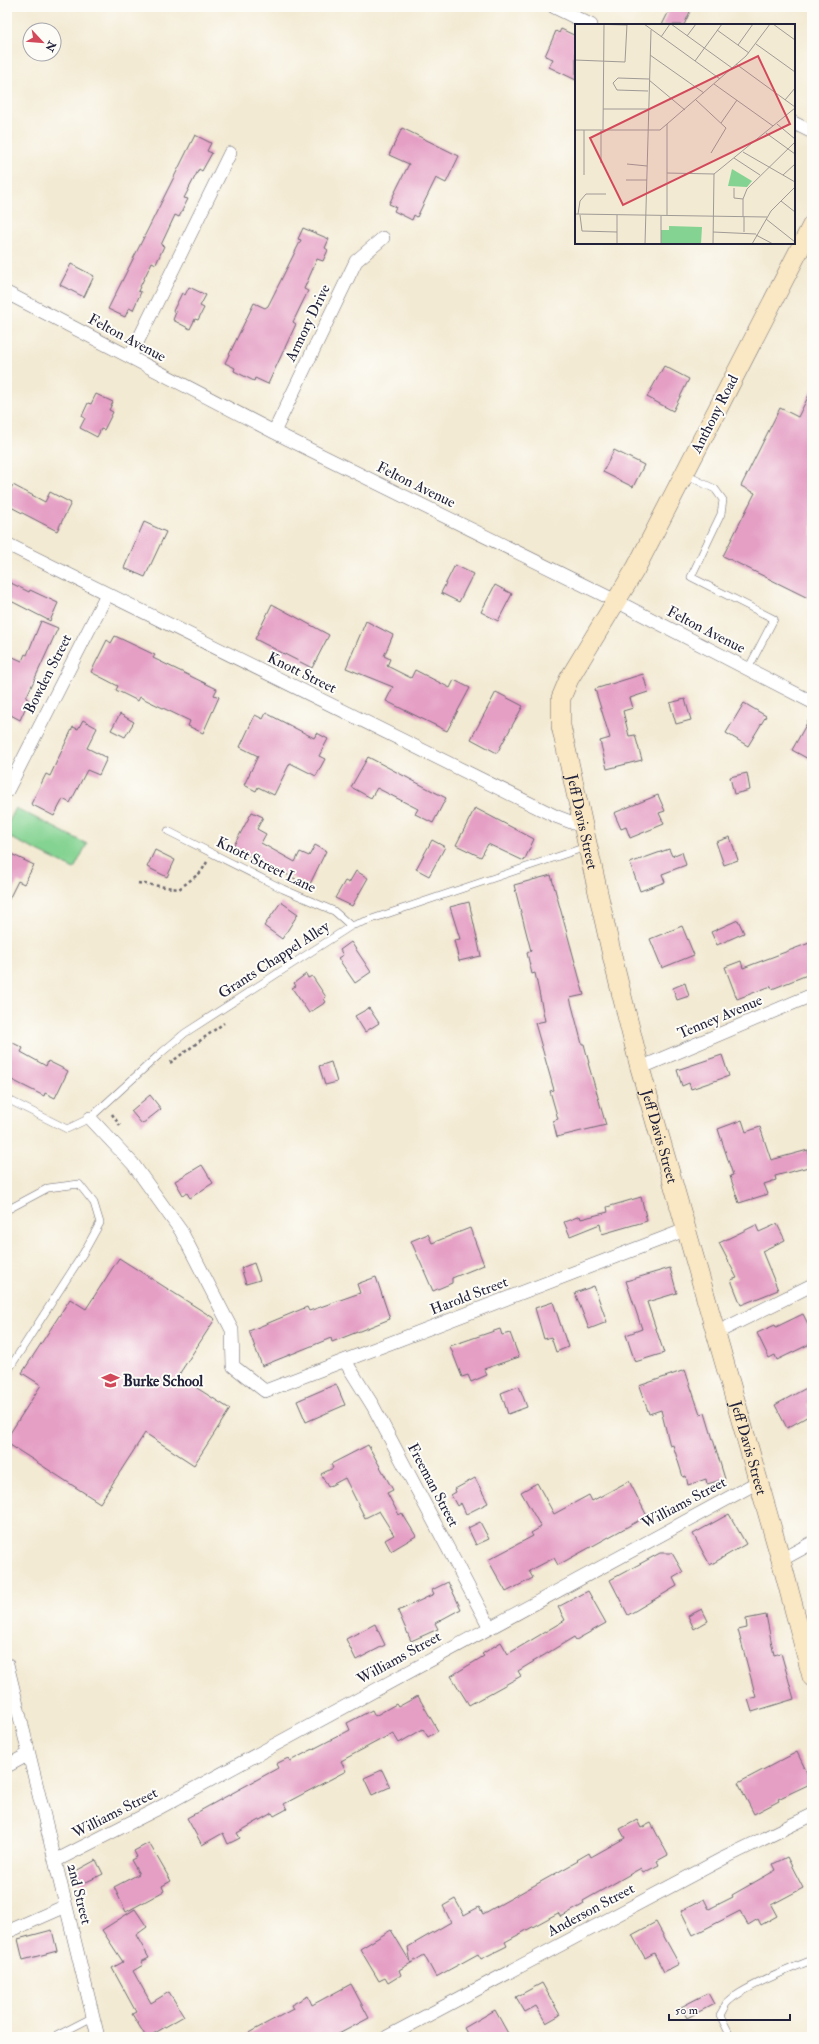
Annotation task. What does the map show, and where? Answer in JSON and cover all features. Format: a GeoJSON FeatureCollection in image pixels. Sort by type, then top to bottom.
{"type":"FeatureCollection","features":[{"type":"Feature","properties":{"kind":"street"},"geometry":{"type":"LineString","coordinates":[[554,7],[589,24]]}},
{"type":"Feature","properties":{"kind":"street"},"geometry":{"type":"LineString","coordinates":[[795,124],[812,132]]}},
{"type":"Feature","properties":{"kind":"street"},"geometry":{"type":"LineString","coordinates":[[130,357],[230,153]]}},
{"type":"Feature","properties":{"kind":"street","name":"Anthony Road"},"geometry":{"type":"LineString","coordinates":[[616,601],[636,568],[812,225]]}},
{"type":"Feature","properties":{"kind":"street","name":"Armory Drive"},"geometry":{"type":"LineString","coordinates":[[274,432],[356,261],[383,238]]}},
{"type":"Feature","properties":{"kind":"street","name":"Felton Avenue"},"geometry":{"type":"LineString","coordinates":[[7,293],[274,432],[616,601],[812,702]]}},
{"type":"Feature","properties":{"kind":"street","name":"Knott Street"},"geometry":{"type":"LineString","coordinates":[[7,544],[555,816],[584,827]]}},
{"type":"Feature","properties":{"kind":"street","name":"Bowden Street"},"geometry":{"type":"LineString","coordinates":[[7,791],[106,594]]}},
{"type":"Feature","properties":{"kind":"street","name":"Jeff Davis Street"},"geometry":{"type":"LineString","coordinates":[[616,601],[569,679],[561,698],[561,726],[613,960],[640,1068],[685,1230],[782,1560],[812,1677]]}},
{"type":"Feature","properties":{"kind":"street","name":"Tenney Avenue"},"geometry":{"type":"LineString","coordinates":[[640,1068],[812,994]]}},
{"type":"Feature","properties":{"kind":"street","name":"Harold Street"},"geometry":{"type":"LineString","coordinates":[[90,1118],[133,1164],[181,1231],[232,1330],[233,1366],[265,1391],[685,1230]]}},
{"type":"Feature","properties":{"kind":"street"},"geometry":{"type":"LineString","coordinates":[[716,1333],[812,1285]]}},
{"type":"Feature","properties":{"kind":"street","name":"Freeman Street"},"geometry":{"type":"LineString","coordinates":[[345,1360],[373,1406],[489,1626]]}},
{"type":"Feature","properties":{"kind":"street","name":"Williams Street"},"geometry":{"type":"LineString","coordinates":[[55,1861],[155,1810],[489,1626],[758,1482]]}},
{"type":"Feature","properties":{"kind":"street"},"geometry":{"type":"LineString","coordinates":[[782,1560],[812,1543]]}},
{"type":"Feature","properties":{"kind":"street","name":"2nd Street"},"geometry":{"type":"LineString","coordinates":[[7,1664],[98,2037]]}},
{"type":"Feature","properties":{"kind":"street"},"geometry":{"type":"LineString","coordinates":[[7,1766],[29,1754]]}},
{"type":"Feature","properties":{"kind":"street","name":"Anderson Street"},"geometry":{"type":"LineString","coordinates":[[387,2037],[716,1862],[812,1815]]}},
{"type":"Feature","properties":{"kind":"street"},"geometry":{"type":"LineString","coordinates":[[7,1932],[66,1906]]}},
{"type":"Feature","properties":{"kind":"lane"},"geometry":{"type":"LineString","coordinates":[[684,474],[715,490],[723,500],[721,514],[691,577],[774,619],[748,669]]}},
{"type":"Feature","properties":{"kind":"lane","name":"Knott Street Lane"},"geometry":{"type":"LineString","coordinates":[[168,831],[283,889],[334,911],[350,926]]}},
{"type":"Feature","properties":{"kind":"lane","name":"Grants Chappel Alley"},"geometry":{"type":"LineString","coordinates":[[7,1100],[67,1129],[90,1118],[185,1033],[350,926],[588,846]]}},
{"type":"Feature","properties":{"kind":"lane"},"geometry":{"type":"LineString","coordinates":[[7,1210],[48,1188],[79,1184],[94,1202],[100,1223],[84,1252],[7,1372]]}},
{"type":"Feature","properties":{"kind":"lane"},"geometry":{"type":"LineString","coordinates":[[731,2037],[720,2015],[726,2004],[776,1975],[812,1960]]}},
{"type":"Feature","properties":{"kind":"lane"},"geometry":{"type":"LineString","coordinates":[[54,2037],[93,2018]]}},
{"type":"Feature","properties":{"kind":"path"},"geometry":{"type":"LineString","coordinates":[[138,883],[179,889],[201,872],[213,854]]}},
{"type":"Feature","properties":{"kind":"path"},"geometry":{"type":"LineString","coordinates":[[165,1066],[230,1019]]}},
{"type":"Feature","properties":{"kind":"path"},"geometry":{"type":"LineString","coordinates":[[114,1108],[111,1113],[123,1132]]}},
{"type":"Feature","properties":{"kind":"green space"},"geometry":{"type":"Polygon","coordinates":[[[16,808],[87,844],[74,869],[7,836],[7,825],[16,808]]]}},
{"type":"Feature","properties":{"kind":"building"},"geometry":{"type":"Polygon","coordinates":[[[671,7],[692,7],[684,24],[662,24],[671,7]]]}},
{"type":"Feature","properties":{"kind":"building"},"geometry":{"type":"Polygon","coordinates":[[[561,29],[575,36],[575,80],[549,67],[553,59],[545,56],[556,31],[559,33],[561,29]]]}},
{"type":"Feature","properties":{"kind":"building"},"geometry":{"type":"Polygon","coordinates":[[[402,128],[459,156],[446,183],[436,178],[417,217],[414,215],[412,220],[394,211],[396,207],[389,204],[409,164],[389,155],[402,128]]]}},
{"type":"Feature","properties":{"kind":"building"},"geometry":{"type":"Polygon","coordinates":[[[195,135],[211,143],[207,151],[212,153],[202,171],[199,169],[184,198],[188,199],[179,217],[175,215],[161,245],[164,246],[156,264],[152,262],[138,291],[141,292],[133,310],[129,308],[125,317],[108,309],[195,135]]]}},
{"type":"Feature","properties":{"kind":"building"},"geometry":{"type":"Polygon","coordinates":[[[303,228],[329,239],[325,248],[328,250],[323,261],[317,259],[304,289],[308,291],[293,322],[296,324],[268,384],[255,378],[254,381],[234,371],[235,368],[225,363],[254,303],[265,308],[268,306],[301,240],[298,239],[303,228]]]}},
{"type":"Feature","properties":{"kind":"building"},"geometry":{"type":"Polygon","coordinates":[[[71,264],[94,276],[84,297],[60,285],[71,264]]]}},
{"type":"Feature","properties":{"kind":"building"},"geometry":{"type":"Polygon","coordinates":[[[189,287],[206,295],[200,306],[204,308],[198,320],[195,319],[190,329],[173,320],[176,312],[173,311],[182,293],[185,295],[189,287]]]}},
{"type":"Feature","properties":{"kind":"building"},"geometry":{"type":"Polygon","coordinates":[[[664,366],[689,379],[673,411],[647,397],[664,366]]]}},
{"type":"Feature","properties":{"kind":"building"},"geometry":{"type":"Polygon","coordinates":[[[812,389],[812,600],[723,556],[755,493],[741,486],[780,408],[798,417],[812,389]]]}},
{"type":"Feature","properties":{"kind":"building"},"geometry":{"type":"Polygon","coordinates":[[[96,394],[113,402],[109,410],[113,412],[104,430],[101,429],[97,437],[80,428],[85,418],[82,416],[88,403],[91,404],[96,394]]]}},
{"type":"Feature","properties":{"kind":"building"},"geometry":{"type":"Polygon","coordinates":[[[614,450],[644,465],[633,487],[603,472],[614,450]]]}},
{"type":"Feature","properties":{"kind":"building"},"geometry":{"type":"Polygon","coordinates":[[[13,485],[45,502],[50,492],[71,503],[57,531],[7,505],[7,495],[13,485]]]}},
{"type":"Feature","properties":{"kind":"building"},"geometry":{"type":"Polygon","coordinates":[[[144,522],[166,532],[145,577],[124,568],[144,522]]]}},
{"type":"Feature","properties":{"kind":"building"},"geometry":{"type":"Polygon","coordinates":[[[455,565],[473,574],[459,602],[441,593],[455,565]]]}},
{"type":"Feature","properties":{"kind":"building"},"geometry":{"type":"Polygon","coordinates":[[[7,581],[29,592],[30,590],[58,603],[50,621],[7,599],[7,581]]]}},
{"type":"Feature","properties":{"kind":"building"},"geometry":{"type":"Polygon","coordinates":[[[495,585],[512,594],[498,621],[481,612],[495,585]]]}},
{"type":"Feature","properties":{"kind":"building"},"geometry":{"type":"Polygon","coordinates":[[[272,604],[329,635],[312,668],[255,639],[272,604]]]}},
{"type":"Feature","properties":{"kind":"building"},"geometry":{"type":"Polygon","coordinates":[[[41,621],[58,628],[26,698],[29,700],[20,720],[7,713],[7,669],[13,657],[22,661],[25,654],[27,655],[41,621]]]}},
{"type":"Feature","properties":{"kind":"building"},"geometry":{"type":"Polygon","coordinates":[[[366,621],[393,635],[384,656],[390,659],[387,666],[411,678],[415,670],[450,688],[454,680],[470,688],[447,731],[386,701],[393,687],[346,668],[366,621]]]}},
{"type":"Feature","properties":{"kind":"building"},"geometry":{"type":"Polygon","coordinates":[[[115,636],[155,655],[153,658],[217,689],[214,695],[219,697],[203,733],[188,726],[190,721],[140,697],[138,701],[116,690],[118,686],[91,672],[107,640],[111,643],[115,636]]]}},
{"type":"Feature","properties":{"kind":"building"},"geometry":{"type":"Polygon","coordinates":[[[643,674],[648,692],[630,698],[633,708],[623,711],[629,736],[635,735],[642,760],[607,769],[600,741],[610,738],[595,689],[643,674]]]}},
{"type":"Feature","properties":{"kind":"building"},"geometry":{"type":"Polygon","coordinates":[[[496,692],[523,706],[497,753],[471,739],[496,692]]]}},
{"type":"Feature","properties":{"kind":"building"},"geometry":{"type":"Polygon","coordinates":[[[685,699],[691,720],[676,724],[670,703],[685,699]]]}},
{"type":"Feature","properties":{"kind":"building"},"geometry":{"type":"Polygon","coordinates":[[[744,703],[766,716],[748,746],[726,733],[744,703]]]}},
{"type":"Feature","properties":{"kind":"building"},"geometry":{"type":"Polygon","coordinates":[[[266,713],[314,738],[317,733],[328,739],[319,756],[325,759],[316,776],[290,763],[274,795],[258,787],[256,791],[244,785],[258,756],[240,747],[255,715],[263,719],[266,713]]]}},
{"type":"Feature","properties":{"kind":"building"},"geometry":{"type":"Polygon","coordinates":[[[120,714],[134,722],[125,737],[111,730],[120,714]]]}},
{"type":"Feature","properties":{"kind":"building"},"geometry":{"type":"Polygon","coordinates":[[[812,714],[812,761],[792,750],[812,714]]]}},
{"type":"Feature","properties":{"kind":"building"},"geometry":{"type":"Polygon","coordinates":[[[83,720],[97,728],[87,748],[107,758],[99,775],[87,770],[70,803],[63,799],[54,816],[31,804],[46,774],[50,776],[73,727],[78,729],[83,720]]]}},
{"type":"Feature","properties":{"kind":"building"},"geometry":{"type":"Polygon","coordinates":[[[368,757],[446,798],[433,823],[415,814],[418,809],[377,788],[371,798],[351,787],[368,757]]]}},
{"type":"Feature","properties":{"kind":"building"},"geometry":{"type":"Polygon","coordinates":[[[747,773],[750,790],[734,794],[730,777],[747,773]]]}},
{"type":"Feature","properties":{"kind":"building"},"geometry":{"type":"Polygon","coordinates":[[[658,795],[665,811],[659,813],[664,824],[630,838],[626,827],[621,829],[614,813],[658,795]]]}},
{"type":"Feature","properties":{"kind":"building"},"geometry":{"type":"Polygon","coordinates":[[[475,808],[534,839],[524,861],[488,844],[481,857],[456,845],[475,808]]]}},
{"type":"Feature","properties":{"kind":"building"},"geometry":{"type":"Polygon","coordinates":[[[252,812],[263,817],[257,829],[266,834],[261,843],[295,862],[300,852],[309,856],[315,845],[326,851],[309,886],[282,872],[281,874],[233,847],[252,812]]]}},
{"type":"Feature","properties":{"kind":"building"},"geometry":{"type":"Polygon","coordinates":[[[730,837],[738,860],[724,865],[716,842],[730,837]]]}},
{"type":"Feature","properties":{"kind":"building"},"geometry":{"type":"Polygon","coordinates":[[[432,840],[445,847],[429,876],[416,869],[432,840]]]}},
{"type":"Feature","properties":{"kind":"building"},"geometry":{"type":"Polygon","coordinates":[[[669,849],[672,856],[682,852],[686,865],[662,874],[665,882],[640,891],[630,863],[669,849]]]}},
{"type":"Feature","properties":{"kind":"building"},"geometry":{"type":"Polygon","coordinates":[[[155,850],[175,860],[167,877],[147,867],[155,850]]]}},
{"type":"Feature","properties":{"kind":"building"},"geometry":{"type":"Polygon","coordinates":[[[7,852],[34,865],[24,884],[18,881],[7,903],[7,852]]]}},
{"type":"Feature","properties":{"kind":"building"},"geometry":{"type":"Polygon","coordinates":[[[356,871],[368,878],[352,906],[335,898],[345,881],[349,883],[356,871]]]}},
{"type":"Feature","properties":{"kind":"building"},"geometry":{"type":"Polygon","coordinates":[[[551,875],[584,995],[570,998],[606,1125],[557,1137],[553,1121],[558,1119],[550,1091],[554,1090],[535,1023],[545,1021],[535,973],[532,974],[527,953],[531,951],[514,885],[551,875]]]}},
{"type":"Feature","properties":{"kind":"building"},"geometry":{"type":"Polygon","coordinates":[[[281,902],[298,914],[282,939],[264,926],[281,902]]]}},
{"type":"Feature","properties":{"kind":"building"},"geometry":{"type":"Polygon","coordinates":[[[469,902],[481,956],[459,961],[454,940],[460,939],[450,907],[469,902]]]}},
{"type":"Feature","properties":{"kind":"building"},"geometry":{"type":"Polygon","coordinates":[[[738,920],[744,933],[717,945],[711,932],[738,920]]]}},
{"type":"Feature","properties":{"kind":"building"},"geometry":{"type":"Polygon","coordinates":[[[682,926],[694,955],[662,968],[650,939],[682,926]]]}},
{"type":"Feature","properties":{"kind":"building"},"geometry":{"type":"Polygon","coordinates":[[[351,942],[371,972],[355,983],[338,958],[343,955],[340,950],[351,942]]]}},
{"type":"Feature","properties":{"kind":"building"},"geometry":{"type":"Polygon","coordinates":[[[812,942],[812,973],[772,989],[771,986],[737,999],[725,967],[741,961],[743,968],[812,942]]]}},
{"type":"Feature","properties":{"kind":"building"},"geometry":{"type":"Polygon","coordinates":[[[306,974],[308,978],[312,976],[326,997],[324,999],[326,1002],[309,1013],[292,988],[296,986],[294,983],[306,974]]]}},
{"type":"Feature","properties":{"kind":"building"},"geometry":{"type":"Polygon","coordinates":[[[685,983],[689,996],[677,1000],[673,988],[685,983]]]}},
{"type":"Feature","properties":{"kind":"building"},"geometry":{"type":"Polygon","coordinates":[[[369,1008],[379,1023],[365,1032],[355,1016],[369,1008]]]}},
{"type":"Feature","properties":{"kind":"building"},"geometry":{"type":"Polygon","coordinates":[[[7,1040],[23,1048],[21,1052],[46,1066],[48,1061],[68,1071],[55,1098],[45,1093],[44,1096],[8,1078],[7,1080],[7,1040]]]}},
{"type":"Feature","properties":{"kind":"building"},"geometry":{"type":"Polygon","coordinates":[[[722,1055],[729,1076],[691,1089],[689,1083],[682,1086],[677,1070],[722,1055]]]}},
{"type":"Feature","properties":{"kind":"building"},"geometry":{"type":"Polygon","coordinates":[[[331,1062],[337,1082],[325,1085],[319,1066],[331,1062]]]}},
{"type":"Feature","properties":{"kind":"building"},"geometry":{"type":"Polygon","coordinates":[[[150,1095],[161,1109],[142,1124],[131,1111],[150,1095]]]}},
{"type":"Feature","properties":{"kind":"building"},"geometry":{"type":"Polygon","coordinates":[[[742,1120],[746,1132],[760,1127],[771,1160],[808,1150],[812,1166],[775,1176],[776,1180],[764,1184],[768,1194],[739,1203],[730,1176],[733,1175],[718,1129],[742,1120]]]}},
{"type":"Feature","properties":{"kind":"building"},"geometry":{"type":"Polygon","coordinates":[[[202,1165],[213,1183],[190,1198],[187,1193],[183,1195],[175,1181],[202,1165]]]}},
{"type":"Feature","properties":{"kind":"building"},"geometry":{"type":"Polygon","coordinates":[[[641,1197],[647,1221],[602,1234],[600,1224],[570,1236],[564,1222],[580,1216],[581,1219],[608,1212],[607,1207],[641,1197]]]}},
{"type":"Feature","properties":{"kind":"building"},"geometry":{"type":"Polygon","coordinates":[[[777,1224],[785,1240],[762,1251],[778,1290],[741,1305],[731,1280],[737,1278],[719,1243],[756,1225],[759,1232],[777,1224]]]}},
{"type":"Feature","properties":{"kind":"building"},"geometry":{"type":"Polygon","coordinates":[[[470,1228],[484,1265],[452,1278],[452,1283],[433,1291],[411,1241],[428,1234],[432,1243],[470,1228]]]}},
{"type":"Feature","properties":{"kind":"building","name":"Burke School"},"geometry":{"type":"Polygon","coordinates":[[[119,1258],[215,1319],[178,1376],[230,1409],[194,1465],[145,1433],[100,1503],[7,1443],[7,1438],[41,1385],[22,1373],[70,1299],[86,1309],[119,1258]]]}},
{"type":"Feature","properties":{"kind":"building"},"geometry":{"type":"Polygon","coordinates":[[[254,1263],[260,1280],[246,1284],[241,1268],[254,1263]]]}},
{"type":"Feature","properties":{"kind":"building"},"geometry":{"type":"Polygon","coordinates":[[[670,1268],[677,1293],[647,1302],[664,1353],[635,1362],[626,1335],[642,1329],[626,1281],[670,1268]]]}},
{"type":"Feature","properties":{"kind":"building"},"geometry":{"type":"Polygon","coordinates":[[[376,1277],[390,1319],[332,1342],[331,1338],[262,1366],[249,1331],[307,1307],[309,1311],[360,1293],[357,1284],[376,1277]]]}},
{"type":"Feature","properties":{"kind":"building"},"geometry":{"type":"Polygon","coordinates":[[[594,1286],[607,1322],[589,1329],[575,1293],[594,1286]]]}},
{"type":"Feature","properties":{"kind":"building"},"geometry":{"type":"Polygon","coordinates":[[[553,1302],[568,1347],[556,1352],[551,1337],[544,1339],[535,1308],[553,1302]]]}},
{"type":"Feature","properties":{"kind":"building"},"geometry":{"type":"Polygon","coordinates":[[[803,1314],[812,1332],[812,1343],[777,1360],[775,1355],[769,1358],[757,1333],[775,1325],[776,1327],[803,1314]]]}},
{"type":"Feature","properties":{"kind":"building"},"geometry":{"type":"Polygon","coordinates":[[[500,1329],[502,1335],[510,1333],[519,1357],[484,1369],[487,1375],[471,1382],[468,1375],[462,1377],[450,1346],[500,1329]]]}},
{"type":"Feature","properties":{"kind":"building"},"geometry":{"type":"Polygon","coordinates":[[[685,1370],[700,1414],[705,1413],[725,1479],[707,1484],[706,1479],[688,1485],[686,1476],[683,1477],[673,1445],[670,1446],[661,1410],[649,1414],[639,1386],[685,1370]]]}},
{"type":"Feature","properties":{"kind":"building"},"geometry":{"type":"Polygon","coordinates":[[[336,1384],[345,1405],[306,1422],[297,1401],[336,1384]]]}},
{"type":"Feature","properties":{"kind":"building"},"geometry":{"type":"Polygon","coordinates":[[[812,1385],[812,1402],[807,1405],[812,1414],[787,1428],[775,1405],[812,1385]]]}},
{"type":"Feature","properties":{"kind":"building"},"geometry":{"type":"Polygon","coordinates":[[[519,1386],[527,1407],[508,1414],[501,1393],[519,1386]]]}},
{"type":"Feature","properties":{"kind":"building"},"geometry":{"type":"Polygon","coordinates":[[[368,1445],[393,1490],[387,1493],[399,1515],[402,1513],[416,1536],[391,1551],[385,1540],[394,1535],[379,1511],[365,1518],[345,1478],[328,1487],[321,1474],[333,1468],[331,1464],[368,1445]]]}},
{"type":"Feature","properties":{"kind":"building"},"geometry":{"type":"Polygon","coordinates":[[[475,1478],[488,1503],[466,1514],[461,1503],[457,1506],[451,1495],[456,1492],[455,1489],[475,1478]]]}},
{"type":"Feature","properties":{"kind":"building"},"geometry":{"type":"Polygon","coordinates":[[[629,1481],[647,1516],[558,1565],[554,1558],[529,1571],[533,1578],[506,1592],[488,1560],[533,1536],[531,1533],[541,1527],[521,1492],[537,1483],[554,1514],[589,1495],[592,1501],[629,1481]]]}},
{"type":"Feature","properties":{"kind":"building"},"geometry":{"type":"Polygon","coordinates":[[[729,1514],[746,1544],[710,1565],[693,1534],[729,1514]]]}},
{"type":"Feature","properties":{"kind":"building"},"geometry":{"type":"Polygon","coordinates":[[[480,1522],[489,1539],[476,1545],[468,1528],[480,1522]]]}},
{"type":"Feature","properties":{"kind":"building"},"geometry":{"type":"Polygon","coordinates":[[[660,1553],[672,1553],[683,1572],[673,1578],[677,1586],[628,1615],[610,1580],[660,1553]]]}},
{"type":"Feature","properties":{"kind":"building"},"geometry":{"type":"Polygon","coordinates":[[[448,1582],[461,1609],[435,1623],[438,1629],[411,1641],[398,1611],[434,1594],[432,1590],[448,1582]]]}},
{"type":"Feature","properties":{"kind":"building"},"geometry":{"type":"Polygon","coordinates":[[[588,1591],[606,1623],[576,1640],[574,1637],[518,1671],[521,1676],[469,1705],[451,1676],[484,1656],[482,1654],[501,1642],[508,1654],[565,1620],[558,1607],[588,1591]]]}},
{"type":"Feature","properties":{"kind":"building"},"geometry":{"type":"Polygon","coordinates":[[[702,1609],[708,1621],[694,1629],[688,1616],[702,1609]]]}},
{"type":"Feature","properties":{"kind":"building"},"geometry":{"type":"Polygon","coordinates":[[[766,1615],[774,1655],[781,1653],[794,1699],[752,1712],[748,1699],[756,1697],[738,1630],[747,1628],[746,1619],[766,1615]]]}},
{"type":"Feature","properties":{"kind":"building"},"geometry":{"type":"Polygon","coordinates":[[[375,1624],[385,1645],[356,1660],[346,1639],[375,1624]]]}},
{"type":"Feature","properties":{"kind":"building"},"geometry":{"type":"Polygon","coordinates":[[[418,1696],[438,1731],[428,1737],[423,1729],[399,1743],[393,1733],[341,1761],[346,1771],[284,1804],[287,1809],[274,1816],[272,1813],[237,1833],[240,1838],[228,1844],[223,1833],[202,1845],[187,1818],[278,1768],[276,1764],[288,1758],[290,1761],[350,1730],[347,1723],[372,1710],[375,1716],[396,1704],[398,1707],[418,1696]]]}},
{"type":"Feature","properties":{"kind":"building"},"geometry":{"type":"Polygon","coordinates":[[[797,1752],[812,1783],[778,1799],[779,1801],[754,1814],[738,1783],[797,1752]]]}},
{"type":"Feature","properties":{"kind":"building"},"geometry":{"type":"Polygon","coordinates":[[[382,1770],[390,1787],[372,1795],[364,1778],[382,1770]]]}},
{"type":"Feature","properties":{"kind":"building"},"geometry":{"type":"Polygon","coordinates":[[[637,1820],[641,1828],[651,1823],[668,1855],[657,1861],[659,1865],[643,1873],[641,1868],[583,1901],[584,1904],[561,1917],[558,1913],[505,1942],[507,1946],[481,1959],[478,1954],[436,1977],[424,1955],[411,1963],[408,1947],[451,1922],[443,1906],[455,1899],[464,1915],[479,1907],[483,1914],[578,1861],[577,1860],[589,1853],[591,1857],[625,1838],[620,1829],[637,1820]]]}},
{"type":"Feature","properties":{"kind":"building"},"geometry":{"type":"Polygon","coordinates":[[[149,1843],[171,1881],[162,1886],[164,1891],[126,1912],[114,1887],[139,1874],[131,1860],[137,1857],[134,1851],[149,1843]]]}},
{"type":"Feature","properties":{"kind":"building"},"geometry":{"type":"Polygon","coordinates":[[[787,1857],[803,1888],[771,1905],[777,1916],[761,1925],[758,1919],[748,1925],[740,1911],[693,1935],[681,1911],[704,1899],[709,1909],[733,1897],[732,1895],[776,1870],[773,1864],[787,1857]]]}},
{"type":"Feature","properties":{"kind":"building"},"geometry":{"type":"Polygon","coordinates":[[[96,1860],[103,1874],[80,1885],[74,1872],[96,1860]]]}},
{"type":"Feature","properties":{"kind":"building"},"geometry":{"type":"Polygon","coordinates":[[[135,1909],[147,1927],[136,1935],[149,1958],[141,1962],[143,1965],[133,1971],[151,2003],[169,1992],[184,2016],[148,2037],[146,2037],[132,2014],[136,2012],[112,1968],[123,1962],[102,1930],[135,1909]]]}},
{"type":"Feature","properties":{"kind":"building"},"geometry":{"type":"Polygon","coordinates":[[[656,1922],[679,1964],[664,1972],[654,1953],[645,1958],[632,1935],[656,1922]]]}},
{"type":"Feature","properties":{"kind":"building"},"geometry":{"type":"Polygon","coordinates":[[[52,1930],[57,1951],[23,1960],[18,1939],[52,1930]]]}},
{"type":"Feature","properties":{"kind":"building"},"geometry":{"type":"Polygon","coordinates":[[[391,1930],[411,1963],[399,1970],[401,1975],[388,1983],[385,1978],[379,1981],[360,1949],[391,1930]]]}},
{"type":"Feature","properties":{"kind":"building"},"geometry":{"type":"Polygon","coordinates":[[[542,1983],[560,2015],[546,2023],[536,2006],[525,2012],[516,1997],[542,1983]]]}},
{"type":"Feature","properties":{"kind":"building"},"geometry":{"type":"Polygon","coordinates":[[[351,1984],[369,2018],[333,2037],[241,2037],[293,2009],[291,2005],[308,1996],[312,2005],[351,1984]]]}},
{"type":"Feature","properties":{"kind":"building"},"geometry":{"type":"Polygon","coordinates":[[[708,1993],[714,2004],[687,2018],[681,2007],[708,1993]]]}},
{"type":"Feature","properties":{"kind":"building"},"geometry":{"type":"Polygon","coordinates":[[[495,2010],[510,2037],[469,2037],[464,2028],[495,2010]]]}},
{"type":"Feature","properties":{"kind":"place","name":"Burke School"},"geometry":{"type":"Point","coordinates":[110,1381]}}]}
